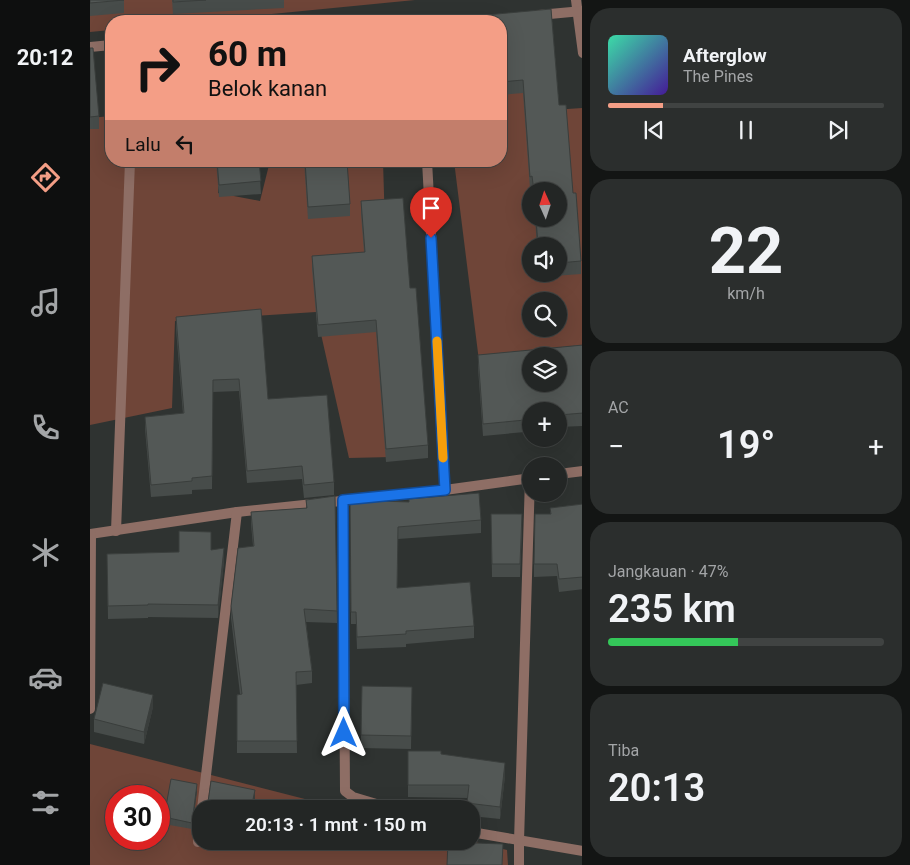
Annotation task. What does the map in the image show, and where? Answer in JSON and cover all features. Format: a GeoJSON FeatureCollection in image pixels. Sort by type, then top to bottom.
{"type":"FeatureCollection","features":[{"type":"Feature","properties":{"kind":"street"},"geometry":{"type":"LineString","coordinates":[[576,0],[580,12],[582,53]]}},
{"type":"Feature","properties":{"kind":"street"},"geometry":{"type":"LineString","coordinates":[[530,16],[580,12]]}},
{"type":"Feature","properties":{"kind":"street"},"geometry":{"type":"LineString","coordinates":[[90,47],[105,45]]}},
{"type":"Feature","properties":{"kind":"street"},"geometry":{"type":"LineString","coordinates":[[116,531],[130,167]]}},
{"type":"Feature","properties":{"kind":"street"},"geometry":{"type":"LineString","coordinates":[[427,167],[445,490]]}},
{"type":"Feature","properties":{"kind":"street"},"geometry":{"type":"LineString","coordinates":[[567,473],[582,470]]}},
{"type":"Feature","properties":{"kind":"street"},"geometry":{"type":"LineString","coordinates":[[90,709],[90,534],[237,512],[445,490],[522,479]]}},
{"type":"Feature","properties":{"kind":"street"},"geometry":{"type":"LineString","coordinates":[[343,500],[345,791],[352,797],[362,800]]}},
{"type":"Feature","properties":{"kind":"street"},"geometry":{"type":"LineString","coordinates":[[519,865],[529,502]]}},
{"type":"Feature","properties":{"kind":"street"},"geometry":{"type":"LineString","coordinates":[[202,800],[237,512]]}},
{"type":"Feature","properties":{"kind":"street"},"geometry":{"type":"LineString","coordinates":[[480,834],[582,851]]}},
{"type":"Feature","properties":{"kind":"shaded area"},"geometry":{"type":"Polygon","coordinates":[[[90,0],[415,0],[263,15],[105,15],[105,31],[90,32],[90,0]]]}},
{"type":"Feature","properties":{"kind":"shaded area"},"geometry":{"type":"Polygon","coordinates":[[[507,82],[553,110],[582,108],[582,346],[567,348],[522,347],[522,355],[479,361],[455,167],[507,167],[507,82]]]}},
{"type":"Feature","properties":{"kind":"shaded area"},"geometry":{"type":"Polygon","coordinates":[[[105,117],[105,167],[219,167],[218,193],[260,201],[268,167],[383,167],[392,457],[349,458],[316,312],[175,321],[172,408],[90,425],[90,118],[105,117]]]}},
{"type":"Feature","properties":{"kind":"shaded area"},"geometry":{"type":"Polygon","coordinates":[[[90,744],[309,800],[192,800],[192,850],[480,850],[480,843],[507,850],[508,865],[90,865],[90,744]]]}},
{"type":"Feature","properties":{"kind":"building"},"geometry":{"type":"Polygon","coordinates":[[[90,0],[124,0],[90,3],[90,0]]]}},
{"type":"Feature","properties":{"kind":"building"},"geometry":{"type":"Polygon","coordinates":[[[173,0],[206,0],[173,2],[173,0]]]}},
{"type":"Feature","properties":{"kind":"building"},"geometry":{"type":"Polygon","coordinates":[[[551,9],[559,105],[566,105],[573,193],[576,193],[581,261],[567,262],[567,237],[537,237],[537,228],[568,228],[568,182],[533,182],[532,176],[530,177],[523,80],[507,81],[507,15],[486,15],[551,9]]]}},
{"type":"Feature","properties":{"kind":"building"},"geometry":{"type":"Polygon","coordinates":[[[90,48],[93,48],[99,116],[90,117],[90,48]]]}},
{"type":"Feature","properties":{"kind":"building"},"geometry":{"type":"Polygon","coordinates":[[[218,167],[260,167],[261,181],[219,185],[218,167]]]}},
{"type":"Feature","properties":{"kind":"building"},"geometry":{"type":"Polygon","coordinates":[[[305,167],[347,167],[350,204],[308,207],[305,167]]]}},
{"type":"Feature","properties":{"kind":"building"},"geometry":{"type":"Polygon","coordinates":[[[403,198],[410,288],[416,288],[428,445],[386,449],[376,320],[318,325],[312,256],[365,252],[361,201],[403,198]]]}},
{"type":"Feature","properties":{"kind":"building"},"geometry":{"type":"Polygon","coordinates":[[[261,309],[268,399],[327,395],[334,482],[304,485],[302,466],[247,471],[239,379],[213,380],[212,476],[192,478],[192,481],[151,485],[145,417],[184,413],[176,317],[261,309]]]}},
{"type":"Feature","properties":{"kind":"building"},"geometry":{"type":"Polygon","coordinates":[[[582,345],[582,413],[567,414],[567,402],[522,402],[522,420],[483,424],[478,355],[522,351],[522,392],[567,392],[567,347],[562,347],[582,345]]]}},
{"type":"Feature","properties":{"kind":"building"},"geometry":{"type":"Polygon","coordinates":[[[479,493],[481,520],[398,527],[397,588],[470,582],[474,626],[406,631],[406,634],[357,637],[356,612],[351,612],[350,500],[409,502],[409,499],[479,493]]]}},
{"type":"Feature","properties":{"kind":"building"},"geometry":{"type":"Polygon","coordinates":[[[335,496],[337,611],[304,609],[312,671],[296,672],[297,741],[237,741],[237,695],[242,694],[231,606],[238,548],[254,546],[251,512],[307,508],[306,500],[335,496]]]}},
{"type":"Feature","properties":{"kind":"building"},"geometry":{"type":"Polygon","coordinates":[[[582,504],[582,577],[559,579],[557,564],[534,564],[535,514],[551,514],[550,508],[582,504]]]}},
{"type":"Feature","properties":{"kind":"building"},"geometry":{"type":"Polygon","coordinates":[[[491,514],[522,514],[520,564],[492,564],[491,514]]]}},
{"type":"Feature","properties":{"kind":"building"},"geometry":{"type":"Polygon","coordinates":[[[179,531],[211,532],[211,550],[224,548],[218,605],[148,604],[108,606],[107,554],[179,552],[179,531]]]}},
{"type":"Feature","properties":{"kind":"building"},"geometry":{"type":"Polygon","coordinates":[[[103,683],[153,695],[144,732],[94,719],[103,683]]]}},
{"type":"Feature","properties":{"kind":"building"},"geometry":{"type":"Polygon","coordinates":[[[362,686],[412,687],[411,736],[361,735],[362,686]]]}},
{"type":"Feature","properties":{"kind":"building"},"geometry":{"type":"Polygon","coordinates":[[[408,751],[441,751],[441,754],[505,763],[500,807],[480,805],[480,800],[467,800],[469,785],[408,785],[408,751]]]}},
{"type":"Feature","properties":{"kind":"building"},"geometry":{"type":"Polygon","coordinates":[[[171,779],[197,784],[195,800],[192,800],[192,823],[170,818],[171,779]]]}},
{"type":"Feature","properties":{"kind":"building"},"geometry":{"type":"Polygon","coordinates":[[[211,781],[255,790],[253,800],[208,800],[211,781]]]}},
{"type":"Feature","properties":{"kind":"building"},"geometry":{"type":"Polygon","coordinates":[[[480,843],[503,844],[502,865],[447,865],[448,850],[480,850],[480,843]]]}},
{"type":"Feature","properties":{"kind":"slow traffic"},"geometry":{"type":"LineString","coordinates":[[437,341],[443,458]]}},
{"type":"Feature","properties":{"kind":"route"},"geometry":{"type":"LineString","coordinates":[[344,733],[343,500],[445,490],[431,238]]}}]}
